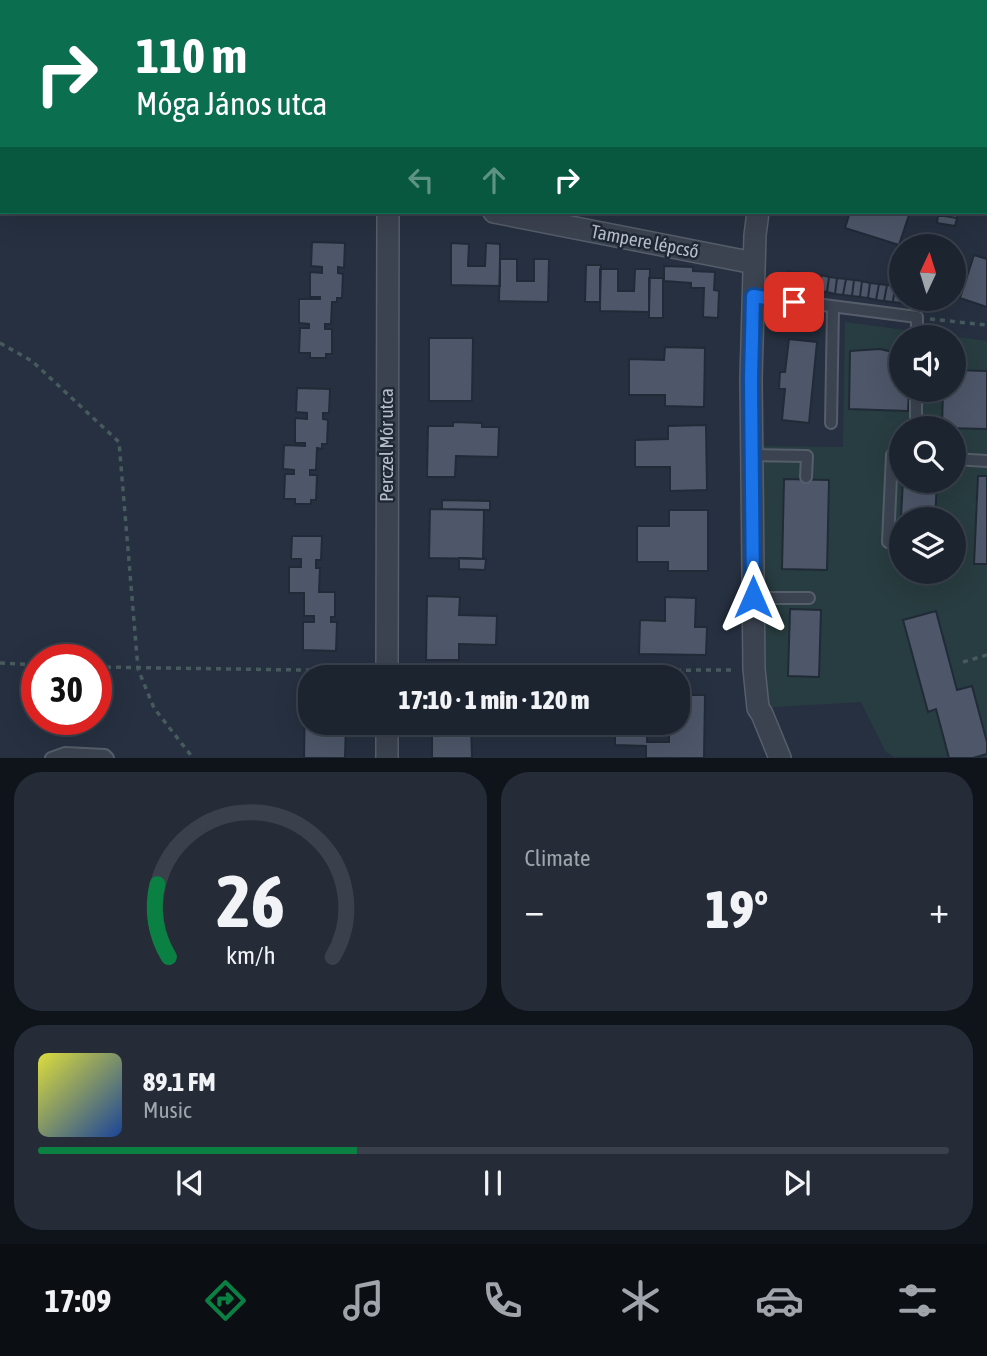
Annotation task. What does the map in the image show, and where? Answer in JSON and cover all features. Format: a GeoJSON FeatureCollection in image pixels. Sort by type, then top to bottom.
{"type":"FeatureCollection","features":[{"type":"Feature","properties":{"kind":"street","name":"Perczel Mór utca"},"geometry":{"type":"LineString","coordinates":[[387,665],[388,214]]}},
{"type":"Feature","properties":{"kind":"street","name":"Tampere lépcső"},"geometry":{"type":"LineString","coordinates":[[504,214],[754,262]]}},
{"type":"Feature","properties":{"kind":"street"},"geometry":{"type":"LineString","coordinates":[[758,214],[751,379],[754,669],[758,708],[780,758]]}},
{"type":"Feature","properties":{"kind":"street"},"geometry":{"type":"LineString","coordinates":[[387,735],[387,758]]}},
{"type":"Feature","properties":{"kind":"lane"},"geometry":{"type":"LineString","coordinates":[[753,296],[917,317],[917,325]]}},
{"type":"Feature","properties":{"kind":"lane"},"geometry":{"type":"LineString","coordinates":[[831,423],[833,308]]}},
{"type":"Feature","properties":{"kind":"lane"},"geometry":{"type":"LineString","coordinates":[[753,455],[807,456],[806,477]]}},
{"type":"Feature","properties":{"kind":"lane"},"geometry":{"type":"LineString","coordinates":[[966,460],[987,461]]}},
{"type":"Feature","properties":{"kind":"lane"},"geometry":{"type":"LineString","coordinates":[[888,542],[890,493]]}},
{"type":"Feature","properties":{"kind":"lane"},"geometry":{"type":"LineString","coordinates":[[753,597],[809,598]]}},
{"type":"Feature","properties":{"kind":"lane"},"geometry":{"type":"LineString","coordinates":[[51,758],[65,753],[105,755],[108,758]]}},
{"type":"Feature","properties":{"kind":"path"},"geometry":{"type":"LineString","coordinates":[[917,317],[987,325]]}},
{"type":"Feature","properties":{"kind":"path"},"geometry":{"type":"LineString","coordinates":[[0,343],[32,361],[119,442],[138,669],[154,708],[193,758]]}},
{"type":"Feature","properties":{"kind":"path"},"geometry":{"type":"LineString","coordinates":[[963,662],[987,654]]}},
{"type":"Feature","properties":{"kind":"path"},"geometry":{"type":"LineString","coordinates":[[0,663],[21,664]]}},
{"type":"Feature","properties":{"kind":"path"},"geometry":{"type":"LineString","coordinates":[[112,668],[298,672]]}},
{"type":"Feature","properties":{"kind":"path"},"geometry":{"type":"LineString","coordinates":[[690,670],[754,669]]}},
{"type":"Feature","properties":{"kind":"green space"},"geometry":{"type":"Polygon","coordinates":[[[845,322],[889,328],[889,402],[966,402],[966,338],[987,341],[987,757],[894,757],[886,752],[861,702],[758,708],[753,446],[843,447],[845,322]]]}},
{"type":"Feature","properties":{"kind":"building"},"geometry":{"type":"Polygon","coordinates":[[[849,214],[909,214],[903,234],[889,234],[889,242],[845,228],[849,214]]]}},
{"type":"Feature","properties":{"kind":"building"},"geometry":{"type":"Polygon","coordinates":[[[938,214],[958,214],[957,218],[938,214]]]}},
{"type":"Feature","properties":{"kind":"building"},"geometry":{"type":"Polygon","coordinates":[[[938,215],[957,218],[955,226],[937,223],[938,215]]]}},
{"type":"Feature","properties":{"kind":"building"},"geometry":{"type":"Polygon","coordinates":[[[312,242],[345,243],[344,268],[338,267],[338,273],[343,274],[342,298],[332,302],[331,324],[325,324],[325,329],[332,329],[332,354],[326,354],[326,358],[310,358],[310,353],[299,353],[300,328],[309,328],[309,324],[299,323],[299,299],[320,299],[310,297],[310,272],[322,273],[322,267],[311,266],[312,242]]]}},
{"type":"Feature","properties":{"kind":"building"},"geometry":{"type":"Polygon","coordinates":[[[451,243],[469,244],[468,266],[485,266],[486,243],[500,244],[500,286],[451,285],[451,243]]]}},
{"type":"Feature","properties":{"kind":"building"},"geometry":{"type":"Polygon","coordinates":[[[974,255],[987,259],[987,307],[966,300],[966,280],[974,255]]]}},
{"type":"Feature","properties":{"kind":"building"},"geometry":{"type":"Polygon","coordinates":[[[500,259],[517,259],[517,281],[534,281],[534,259],[549,259],[548,302],[499,301],[500,259]]]}},
{"type":"Feature","properties":{"kind":"building"},"geometry":{"type":"Polygon","coordinates":[[[586,265],[601,265],[600,302],[585,302],[586,265]]]}},
{"type":"Feature","properties":{"kind":"building"},"geometry":{"type":"Polygon","coordinates":[[[664,266],[693,267],[693,271],[715,272],[714,290],[719,291],[718,318],[703,317],[704,288],[691,288],[691,283],[664,281],[664,266]]]}},
{"type":"Feature","properties":{"kind":"building"},"geometry":{"type":"Polygon","coordinates":[[[600,269],[618,269],[618,291],[634,291],[635,269],[650,269],[649,312],[600,311],[600,269]]]}},
{"type":"Feature","properties":{"kind":"building"},"geometry":{"type":"Polygon","coordinates":[[[788,271],[796,272],[794,288],[786,286],[788,271]]]}},
{"type":"Feature","properties":{"kind":"building"},"geometry":{"type":"Polygon","coordinates":[[[796,272],[804,273],[802,288],[794,288],[796,272]]]}},
{"type":"Feature","properties":{"kind":"building"},"geometry":{"type":"Polygon","coordinates":[[[804,273],[813,274],[810,290],[802,288],[804,273]]]}},
{"type":"Feature","properties":{"kind":"building"},"geometry":{"type":"Polygon","coordinates":[[[813,274],[821,275],[819,291],[810,290],[813,274]]]}},
{"type":"Feature","properties":{"kind":"building"},"geometry":{"type":"Polygon","coordinates":[[[821,275],[829,277],[827,292],[819,291],[821,275]]]}},
{"type":"Feature","properties":{"kind":"building"},"geometry":{"type":"Polygon","coordinates":[[[829,277],[837,278],[835,294],[827,292],[829,277]]]}},
{"type":"Feature","properties":{"kind":"building"},"geometry":{"type":"Polygon","coordinates":[[[649,278],[663,278],[663,318],[649,318],[649,278]]]}},
{"type":"Feature","properties":{"kind":"building"},"geometry":{"type":"Polygon","coordinates":[[[837,278],[846,279],[843,295],[835,294],[837,278]]]}},
{"type":"Feature","properties":{"kind":"building"},"geometry":{"type":"Polygon","coordinates":[[[846,279],[854,280],[852,296],[843,295],[846,279]]]}},
{"type":"Feature","properties":{"kind":"building"},"geometry":{"type":"Polygon","coordinates":[[[854,280],[862,281],[860,297],[852,296],[854,280]]]}},
{"type":"Feature","properties":{"kind":"building"},"geometry":{"type":"Polygon","coordinates":[[[862,281],[870,283],[868,298],[860,297],[862,281]]]}},
{"type":"Feature","properties":{"kind":"building"},"geometry":{"type":"Polygon","coordinates":[[[870,283],[879,284],[876,300],[868,298],[870,283]]]}},
{"type":"Feature","properties":{"kind":"building"},"geometry":{"type":"Polygon","coordinates":[[[879,284],[887,285],[884,301],[876,300],[879,284]]]}},
{"type":"Feature","properties":{"kind":"building"},"geometry":{"type":"Polygon","coordinates":[[[887,285],[889,285],[889,302],[884,301],[887,285]]]}},
{"type":"Feature","properties":{"kind":"building"},"geometry":{"type":"Polygon","coordinates":[[[429,338],[473,338],[472,401],[429,401],[429,338]]]}},
{"type":"Feature","properties":{"kind":"building"},"geometry":{"type":"Polygon","coordinates":[[[789,339],[817,342],[809,423],[782,420],[785,389],[779,389],[780,372],[785,372],[789,339]]]}},
{"type":"Feature","properties":{"kind":"building"},"geometry":{"type":"Polygon","coordinates":[[[665,347],[705,348],[704,407],[665,406],[665,395],[629,395],[629,359],[664,360],[665,347]]]}},
{"type":"Feature","properties":{"kind":"building"},"geometry":{"type":"Polygon","coordinates":[[[880,349],[889,351],[889,402],[908,402],[908,411],[849,409],[850,351],[880,349]]]}},
{"type":"Feature","properties":{"kind":"building"},"geometry":{"type":"Polygon","coordinates":[[[966,370],[987,371],[987,429],[966,429],[966,416],[942,416],[943,402],[966,402],[966,370]]]}},
{"type":"Feature","properties":{"kind":"building"},"geometry":{"type":"Polygon","coordinates":[[[297,388],[330,389],[329,413],[323,413],[323,419],[328,420],[327,444],[322,444],[322,449],[317,448],[316,470],[310,470],[310,475],[317,475],[316,500],[311,500],[311,504],[295,504],[295,499],[284,499],[285,474],[294,474],[294,470],[283,469],[284,445],[305,446],[305,443],[295,443],[295,418],[307,419],[307,413],[296,412],[297,388]]]}},
{"type":"Feature","properties":{"kind":"building"},"geometry":{"type":"Polygon","coordinates":[[[453,422],[482,423],[482,427],[499,427],[498,457],[456,456],[455,477],[427,477],[428,426],[453,426],[453,422]]]}},
{"type":"Feature","properties":{"kind":"building"},"geometry":{"type":"Polygon","coordinates":[[[706,425],[707,490],[670,491],[670,467],[635,467],[635,440],[668,439],[668,426],[706,425]]]}},
{"type":"Feature","properties":{"kind":"building"},"geometry":{"type":"Polygon","coordinates":[[[978,476],[987,476],[987,564],[974,564],[978,476]]]}},
{"type":"Feature","properties":{"kind":"building"},"geometry":{"type":"Polygon","coordinates":[[[784,479],[829,480],[827,570],[782,569],[784,479]]]}},
{"type":"Feature","properties":{"kind":"building"},"geometry":{"type":"Polygon","coordinates":[[[902,493],[936,493],[936,507],[902,507],[902,493]]]}},
{"type":"Feature","properties":{"kind":"building"},"geometry":{"type":"Polygon","coordinates":[[[442,500],[490,501],[490,510],[442,509],[442,500]]]}},
{"type":"Feature","properties":{"kind":"building"},"geometry":{"type":"Polygon","coordinates":[[[430,509],[484,510],[483,559],[429,558],[430,509]]]}},
{"type":"Feature","properties":{"kind":"building"},"geometry":{"type":"Polygon","coordinates":[[[669,510],[708,510],[708,571],[668,571],[668,562],[637,562],[637,526],[669,526],[669,510]]]}},
{"type":"Feature","properties":{"kind":"building"},"geometry":{"type":"Polygon","coordinates":[[[292,536],[322,536],[321,560],[316,560],[316,568],[320,568],[319,592],[335,592],[335,617],[331,617],[331,622],[337,622],[336,651],[303,650],[303,622],[314,622],[314,616],[304,616],[304,593],[289,593],[289,567],[301,567],[301,559],[291,559],[292,536]]]}},
{"type":"Feature","properties":{"kind":"building"},"geometry":{"type":"Polygon","coordinates":[[[459,558],[486,559],[485,570],[459,569],[459,558]]]}},
{"type":"Feature","properties":{"kind":"building"},"geometry":{"type":"Polygon","coordinates":[[[427,596],[460,597],[459,615],[497,616],[496,645],[459,644],[459,660],[426,660],[427,596]]]}},
{"type":"Feature","properties":{"kind":"building"},"geometry":{"type":"Polygon","coordinates":[[[665,597],[696,598],[695,627],[707,627],[706,655],[639,654],[640,620],[665,621],[665,597]]]}},
{"type":"Feature","properties":{"kind":"building"},"geometry":{"type":"Polygon","coordinates":[[[790,609],[821,610],[819,677],[788,676],[790,609]]]}},
{"type":"Feature","properties":{"kind":"building"},"geometry":{"type":"Polygon","coordinates":[[[936,611],[957,690],[972,686],[987,742],[987,754],[973,758],[949,758],[936,709],[928,712],[903,620],[936,611]]]}},
{"type":"Feature","properties":{"kind":"building"},"geometry":{"type":"Polygon","coordinates":[[[690,695],[705,695],[704,758],[646,758],[646,746],[615,745],[615,735],[647,735],[647,742],[669,742],[669,735],[690,735],[690,695]]]}},
{"type":"Feature","properties":{"kind":"building"},"geometry":{"type":"Polygon","coordinates":[[[304,735],[346,735],[345,758],[304,758],[304,735]]]}},
{"type":"Feature","properties":{"kind":"building"},"geometry":{"type":"Polygon","coordinates":[[[432,735],[471,735],[472,758],[432,758],[432,735]]]}},
{"type":"Feature","properties":{"kind":"route"},"geometry":{"type":"LineString","coordinates":[[753,597],[753,296],[794,302]]}}]}
